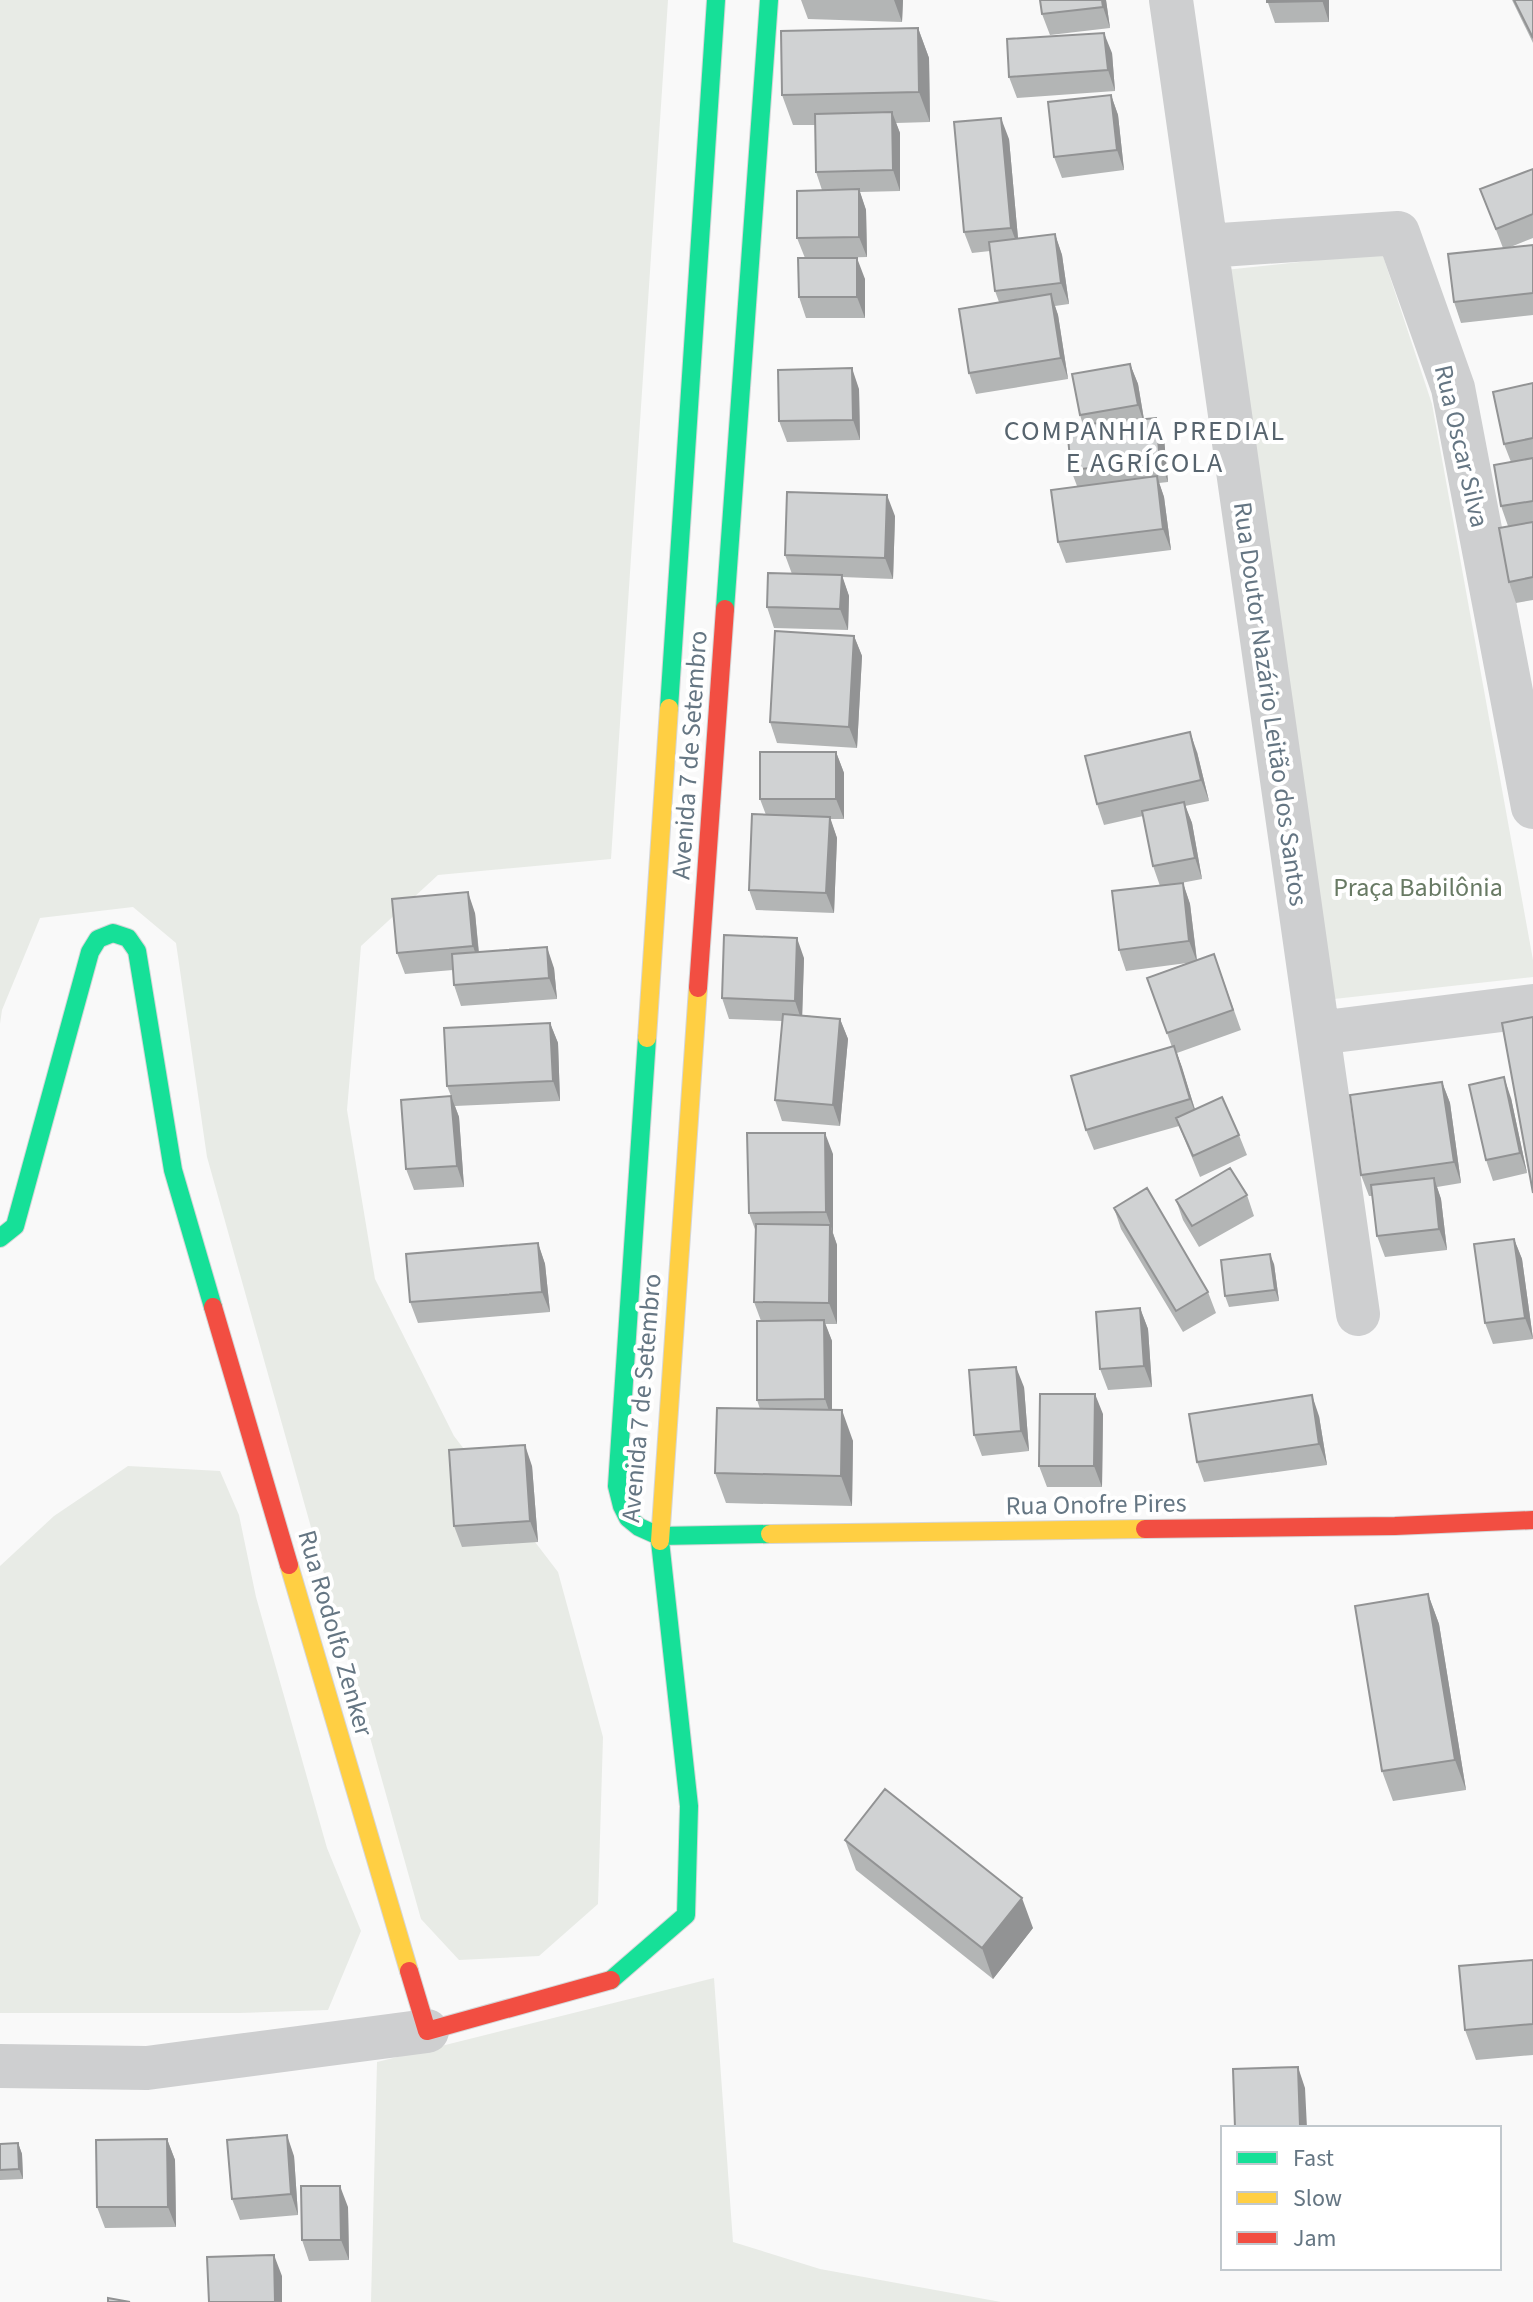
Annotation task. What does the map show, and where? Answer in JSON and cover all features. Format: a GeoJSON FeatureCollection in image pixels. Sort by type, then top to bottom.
{"type":"FeatureCollection","features":[{"type":"Feature","properties":{"kind":"street","name":"Avenida 7 de Setembro"},"geometry":{"type":"LineString","coordinates":[[716,0],[679,642],[665,1110],[659,1536],[634,1525],[623,1514],[617,1486],[665,1110],[717,643],[769,0]]}},
{"type":"Feature","properties":{"kind":"street","name":"Rua Doutor Nazário Leitão dos Santos"},"geometry":{"type":"LineString","coordinates":[[1171,0],[1358,1314]]}},
{"type":"Feature","properties":{"kind":"street","name":"Rua Oscar Silva"},"geometry":{"type":"LineString","coordinates":[[1206,246],[1398,233],[1453,388],[1517,630],[1533,807]]}},
{"type":"Feature","properties":{"kind":"street","name":"Rua Rodolfo Zenker"},"geometry":{"type":"LineString","coordinates":[[0,1238],[15,1226],[90,952],[98,939],[113,933],[128,938],[137,951],[173,1170],[427,2031]]}},
{"type":"Feature","properties":{"kind":"street"},"geometry":{"type":"LineString","coordinates":[[1318,1033],[1533,1006]]}},
{"type":"Feature","properties":{"kind":"street","name":"Rua Onofre Pires"},"geometry":{"type":"LineString","coordinates":[[659,1536],[1395,1526],[1533,1520]]}},
{"type":"Feature","properties":{"kind":"street"},"geometry":{"type":"LineString","coordinates":[[0,2066],[147,2068],[427,2031],[613,1979],[686,1915],[689,1806],[659,1536]]}},
{"type":"Feature","properties":{"kind":"green space"},"geometry":{"type":"Polygon","coordinates":[[[0,0],[668,0],[611,859],[438,875],[361,946],[347,1110],[375,1279],[454,1436],[558,1572],[603,1737],[598,1904],[539,1956],[459,1960],[421,1919],[207,1157],[176,943],[133,907],[40,918],[2,1010],[0,1024],[0,0]]]}},
{"type":"Feature","properties":{"kind":"green space","name":"Praça Babilônia"},"geometry":{"type":"Polygon","coordinates":[[[1382,253],[1432,404],[1533,960],[1533,977],[1334,999],[1225,270],[1382,253]]]}},
{"type":"Feature","properties":{"kind":"green space"},"geometry":{"type":"Polygon","coordinates":[[[128,1466],[220,1471],[239,1515],[256,1597],[327,1848],[361,1931],[328,2010],[0,2013],[0,1566],[54,1516],[128,1466]]]}},
{"type":"Feature","properties":{"kind":"green space"},"geometry":{"type":"Polygon","coordinates":[[[714,1978],[733,2242],[820,2269],[1001,2302],[371,2302],[377,2062],[714,1978]]]}},
{"type":"Feature","properties":{"kind":"building"},"geometry":{"type":"Polygon","coordinates":[[[1040,0],[1102,0],[1103,7],[1042,14],[1040,0]]]}},
{"type":"Feature","properties":{"kind":"building"},"geometry":{"type":"Polygon","coordinates":[[[1322,0],[1322,1],[1267,2],[1322,0]]]}},
{"type":"Feature","properties":{"kind":"building"},"geometry":{"type":"Polygon","coordinates":[[[1514,0],[1533,0],[1533,38],[1514,0]]]}},
{"type":"Feature","properties":{"kind":"building"},"geometry":{"type":"Polygon","coordinates":[[[918,28],[919,92],[782,95],[781,31],[918,28]]]}},
{"type":"Feature","properties":{"kind":"building"},"geometry":{"type":"Polygon","coordinates":[[[1104,33],[1108,70],[1009,77],[1007,39],[1104,33]]]}},
{"type":"Feature","properties":{"kind":"building"},"geometry":{"type":"Polygon","coordinates":[[[1111,95],[1117,150],[1054,157],[1048,102],[1111,95]]]}},
{"type":"Feature","properties":{"kind":"building"},"geometry":{"type":"Polygon","coordinates":[[[892,112],[893,170],[816,172],[815,114],[892,112]]]}},
{"type":"Feature","properties":{"kind":"building"},"geometry":{"type":"Polygon","coordinates":[[[1001,118],[1011,228],[964,232],[954,122],[1001,118]]]}},
{"type":"Feature","properties":{"kind":"building"},"geometry":{"type":"Polygon","coordinates":[[[1533,169],[1533,214],[1496,229],[1480,189],[1533,169]]]}},
{"type":"Feature","properties":{"kind":"building"},"geometry":{"type":"Polygon","coordinates":[[[859,189],[859,237],[797,238],[797,191],[859,189]]]}},
{"type":"Feature","properties":{"kind":"building"},"geometry":{"type":"Polygon","coordinates":[[[1055,234],[1061,283],[995,291],[989,242],[1055,234]]]}},
{"type":"Feature","properties":{"kind":"building"},"geometry":{"type":"Polygon","coordinates":[[[1533,245],[1533,293],[1454,302],[1448,254],[1533,245]]]}},
{"type":"Feature","properties":{"kind":"building"},"geometry":{"type":"Polygon","coordinates":[[[798,258],[857,258],[857,297],[799,297],[798,258]]]}},
{"type":"Feature","properties":{"kind":"building"},"geometry":{"type":"Polygon","coordinates":[[[1051,294],[1061,358],[969,373],[959,309],[1051,294]]]}},
{"type":"Feature","properties":{"kind":"building"},"geometry":{"type":"Polygon","coordinates":[[[1130,364],[1138,405],[1080,415],[1072,374],[1130,364]]]}},
{"type":"Feature","properties":{"kind":"building"},"geometry":{"type":"Polygon","coordinates":[[[852,368],[853,420],[779,421],[778,370],[852,368]]]}},
{"type":"Feature","properties":{"kind":"building"},"geometry":{"type":"Polygon","coordinates":[[[1533,383],[1533,438],[1504,444],[1493,392],[1533,383]]]}},
{"type":"Feature","properties":{"kind":"building"},"geometry":{"type":"Polygon","coordinates":[[[1156,418],[1160,461],[1071,470],[1067,426],[1156,418]]]}},
{"type":"Feature","properties":{"kind":"building"},"geometry":{"type":"Polygon","coordinates":[[[1533,458],[1533,501],[1501,506],[1494,465],[1533,458]]]}},
{"type":"Feature","properties":{"kind":"building"},"geometry":{"type":"Polygon","coordinates":[[[1157,476],[1163,529],[1058,542],[1051,490],[1157,476]]]}},
{"type":"Feature","properties":{"kind":"building"},"geometry":{"type":"Polygon","coordinates":[[[787,492],[887,495],[885,558],[785,555],[787,492]]]}},
{"type":"Feature","properties":{"kind":"building"},"geometry":{"type":"Polygon","coordinates":[[[1533,522],[1533,577],[1509,582],[1499,528],[1533,522]]]}},
{"type":"Feature","properties":{"kind":"building"},"geometry":{"type":"Polygon","coordinates":[[[768,573],[842,575],[840,609],[767,607],[768,573]]]}},
{"type":"Feature","properties":{"kind":"building"},"geometry":{"type":"Polygon","coordinates":[[[775,631],[854,636],[849,727],[770,722],[775,631]]]}},
{"type":"Feature","properties":{"kind":"building"},"geometry":{"type":"Polygon","coordinates":[[[1190,732],[1201,780],[1097,804],[1085,756],[1190,732]]]}},
{"type":"Feature","properties":{"kind":"building"},"geometry":{"type":"Polygon","coordinates":[[[760,752],[836,752],[836,799],[760,799],[760,752]]]}},
{"type":"Feature","properties":{"kind":"building"},"geometry":{"type":"Polygon","coordinates":[[[1184,802],[1195,858],[1153,866],[1142,811],[1184,802]]]}},
{"type":"Feature","properties":{"kind":"building"},"geometry":{"type":"Polygon","coordinates":[[[752,814],[830,817],[826,893],[749,890],[752,814]]]}},
{"type":"Feature","properties":{"kind":"building"},"geometry":{"type":"Polygon","coordinates":[[[1183,883],[1189,941],[1119,950],[1112,891],[1183,883]]]}},
{"type":"Feature","properties":{"kind":"building"},"geometry":{"type":"Polygon","coordinates":[[[468,892],[473,946],[397,953],[392,899],[468,892]]]}},
{"type":"Feature","properties":{"kind":"building"},"geometry":{"type":"Polygon","coordinates":[[[724,935],[797,938],[795,1001],[722,998],[724,935]]]}},
{"type":"Feature","properties":{"kind":"building"},"geometry":{"type":"Polygon","coordinates":[[[547,947],[549,978],[454,985],[452,954],[547,947]]]}},
{"type":"Feature","properties":{"kind":"building"},"geometry":{"type":"Polygon","coordinates":[[[1214,954],[1233,1010],[1167,1033],[1147,978],[1214,954]]]}},
{"type":"Feature","properties":{"kind":"building"},"geometry":{"type":"Polygon","coordinates":[[[783,1014],[840,1019],[833,1105],[775,1100],[783,1014]]]}},
{"type":"Feature","properties":{"kind":"building"},"geometry":{"type":"Polygon","coordinates":[[[1533,1017],[1533,1193],[1502,1023],[1533,1017]]]}},
{"type":"Feature","properties":{"kind":"building"},"geometry":{"type":"Polygon","coordinates":[[[550,1023],[553,1081],[447,1086],[444,1028],[550,1023]]]}},
{"type":"Feature","properties":{"kind":"building"},"geometry":{"type":"Polygon","coordinates":[[[1174,1046],[1190,1099],[1086,1130],[1071,1076],[1174,1046]]]}},
{"type":"Feature","properties":{"kind":"building"},"geometry":{"type":"Polygon","coordinates":[[[1504,1077],[1520,1153],[1486,1160],[1469,1085],[1504,1077]]]}},
{"type":"Feature","properties":{"kind":"building"},"geometry":{"type":"Polygon","coordinates":[[[1442,1082],[1454,1162],[1361,1175],[1350,1095],[1442,1082]]]}},
{"type":"Feature","properties":{"kind":"building"},"geometry":{"type":"Polygon","coordinates":[[[451,1096],[457,1166],[406,1169],[401,1100],[451,1096]]]}},
{"type":"Feature","properties":{"kind":"building"},"geometry":{"type":"Polygon","coordinates":[[[1222,1097],[1239,1135],[1193,1156],[1176,1118],[1222,1097]]]}},
{"type":"Feature","properties":{"kind":"building"},"geometry":{"type":"Polygon","coordinates":[[[747,1133],[825,1133],[826,1212],[749,1213],[747,1133]]]}},
{"type":"Feature","properties":{"kind":"building"},"geometry":{"type":"Polygon","coordinates":[[[1230,1168],[1247,1195],[1192,1226],[1176,1200],[1230,1168]]]}},
{"type":"Feature","properties":{"kind":"building"},"geometry":{"type":"Polygon","coordinates":[[[1434,1178],[1439,1229],[1377,1236],[1371,1185],[1434,1178]]]}},
{"type":"Feature","properties":{"kind":"building"},"geometry":{"type":"Polygon","coordinates":[[[1147,1188],[1208,1292],[1176,1311],[1114,1208],[1147,1188]]]}},
{"type":"Feature","properties":{"kind":"building"},"geometry":{"type":"Polygon","coordinates":[[[756,1224],[830,1225],[829,1303],[754,1302],[756,1224]]]}},
{"type":"Feature","properties":{"kind":"building"},"geometry":{"type":"Polygon","coordinates":[[[1514,1239],[1525,1318],[1485,1323],[1474,1244],[1514,1239]]]}},
{"type":"Feature","properties":{"kind":"building"},"geometry":{"type":"Polygon","coordinates":[[[538,1243],[542,1292],[410,1302],[406,1254],[538,1243]]]}},
{"type":"Feature","properties":{"kind":"building"},"geometry":{"type":"Polygon","coordinates":[[[1270,1254],[1275,1290],[1225,1296],[1221,1260],[1270,1254]]]}},
{"type":"Feature","properties":{"kind":"building"},"geometry":{"type":"Polygon","coordinates":[[[1140,1308],[1144,1366],[1100,1369],[1096,1312],[1140,1308]]]}},
{"type":"Feature","properties":{"kind":"building"},"geometry":{"type":"Polygon","coordinates":[[[824,1320],[825,1399],[757,1400],[757,1321],[824,1320]]]}},
{"type":"Feature","properties":{"kind":"building"},"geometry":{"type":"Polygon","coordinates":[[[1016,1367],[1021,1431],[974,1435],[969,1370],[1016,1367]]]}},
{"type":"Feature","properties":{"kind":"building"},"geometry":{"type":"Polygon","coordinates":[[[1040,1394],[1095,1394],[1094,1466],[1039,1466],[1040,1394]]]}},
{"type":"Feature","properties":{"kind":"building"},"geometry":{"type":"Polygon","coordinates":[[[1312,1395],[1319,1444],[1197,1462],[1189,1414],[1312,1395]]]}},
{"type":"Feature","properties":{"kind":"building"},"geometry":{"type":"Polygon","coordinates":[[[717,1408],[842,1410],[841,1476],[715,1473],[717,1408]]]}},
{"type":"Feature","properties":{"kind":"building"},"geometry":{"type":"Polygon","coordinates":[[[525,1445],[530,1521],[454,1526],[449,1450],[525,1445]]]}},
{"type":"Feature","properties":{"kind":"building"},"geometry":{"type":"Polygon","coordinates":[[[1428,1594],[1455,1760],[1382,1771],[1355,1606],[1428,1594]]]}},
{"type":"Feature","properties":{"kind":"building"},"geometry":{"type":"Polygon","coordinates":[[[885,1789],[1022,1898],[982,1948],[845,1840],[885,1789]]]}},
{"type":"Feature","properties":{"kind":"building"},"geometry":{"type":"Polygon","coordinates":[[[1533,1960],[1533,2024],[1465,2030],[1459,1966],[1533,1960]]]}},
{"type":"Feature","properties":{"kind":"building"},"geometry":{"type":"Polygon","coordinates":[[[1298,2067],[1300,2126],[1235,2126],[1233,2069],[1298,2067]]]}},
{"type":"Feature","properties":{"kind":"building"},"geometry":{"type":"Polygon","coordinates":[[[287,2135],[291,2194],[232,2199],[227,2140],[287,2135]]]}},
{"type":"Feature","properties":{"kind":"building"},"geometry":{"type":"Polygon","coordinates":[[[167,2139],[168,2207],[97,2207],[96,2140],[167,2139]]]}},
{"type":"Feature","properties":{"kind":"building"},"geometry":{"type":"Polygon","coordinates":[[[18,2143],[19,2169],[0,2170],[0,2144],[18,2143]]]}},
{"type":"Feature","properties":{"kind":"building"},"geometry":{"type":"Polygon","coordinates":[[[301,2186],[340,2186],[341,2240],[302,2240],[301,2186]]]}},
{"type":"Feature","properties":{"kind":"building"},"geometry":{"type":"Polygon","coordinates":[[[274,2255],[275,2302],[209,2302],[207,2257],[274,2255]]]}},
{"type":"Feature","properties":{"kind":"building"},"geometry":{"type":"Polygon","coordinates":[[[108,2298],[130,2302],[108,2302],[108,2298]]]}},
{"type":"Feature","properties":{"kind":"traffic: fast"},"geometry":{"type":"LineString","coordinates":[[669,708],[716,0]]}},
{"type":"Feature","properties":{"kind":"traffic: fast"},"geometry":{"type":"LineString","coordinates":[[725,609],[769,0]]}},
{"type":"Feature","properties":{"kind":"traffic: fast"},"geometry":{"type":"LineString","coordinates":[[0,1238],[15,1226],[90,952],[98,939],[113,933],[128,938],[137,951],[173,1170],[213,1307]]}},
{"type":"Feature","properties":{"kind":"traffic: fast"},"geometry":{"type":"LineString","coordinates":[[647,1038],[617,1486],[628,1518],[659,1536],[770,1534]]}},
{"type":"Feature","properties":{"kind":"traffic: fast"},"geometry":{"type":"LineString","coordinates":[[611,1980],[686,1915],[689,1806],[660,1541]]}},
{"type":"Feature","properties":{"kind":"traffic: slow"},"geometry":{"type":"LineString","coordinates":[[647,1038],[669,708]]}},
{"type":"Feature","properties":{"kind":"traffic: slow"},"geometry":{"type":"LineString","coordinates":[[660,1541],[698,988]]}},
{"type":"Feature","properties":{"kind":"traffic: slow"},"geometry":{"type":"LineString","coordinates":[[770,1534],[1145,1529]]}},
{"type":"Feature","properties":{"kind":"traffic: slow"},"geometry":{"type":"LineString","coordinates":[[289,1565],[409,1971]]}},
{"type":"Feature","properties":{"kind":"traffic: jam"},"geometry":{"type":"LineString","coordinates":[[698,988],[725,609]]}},
{"type":"Feature","properties":{"kind":"traffic: jam"},"geometry":{"type":"LineString","coordinates":[[213,1307],[289,1565]]}},
{"type":"Feature","properties":{"kind":"traffic: jam"},"geometry":{"type":"LineString","coordinates":[[1145,1529],[1395,1526],[1533,1520]]}},
{"type":"Feature","properties":{"kind":"traffic: jam"},"geometry":{"type":"LineString","coordinates":[[409,1971],[427,2031],[611,1980]]}},
{"type":"Feature","properties":{"kind":"district","name":"COMPANHIA PREDIAL E AGRÍCOLA"},"geometry":{"type":"Point","coordinates":[1145,446]}}]}
